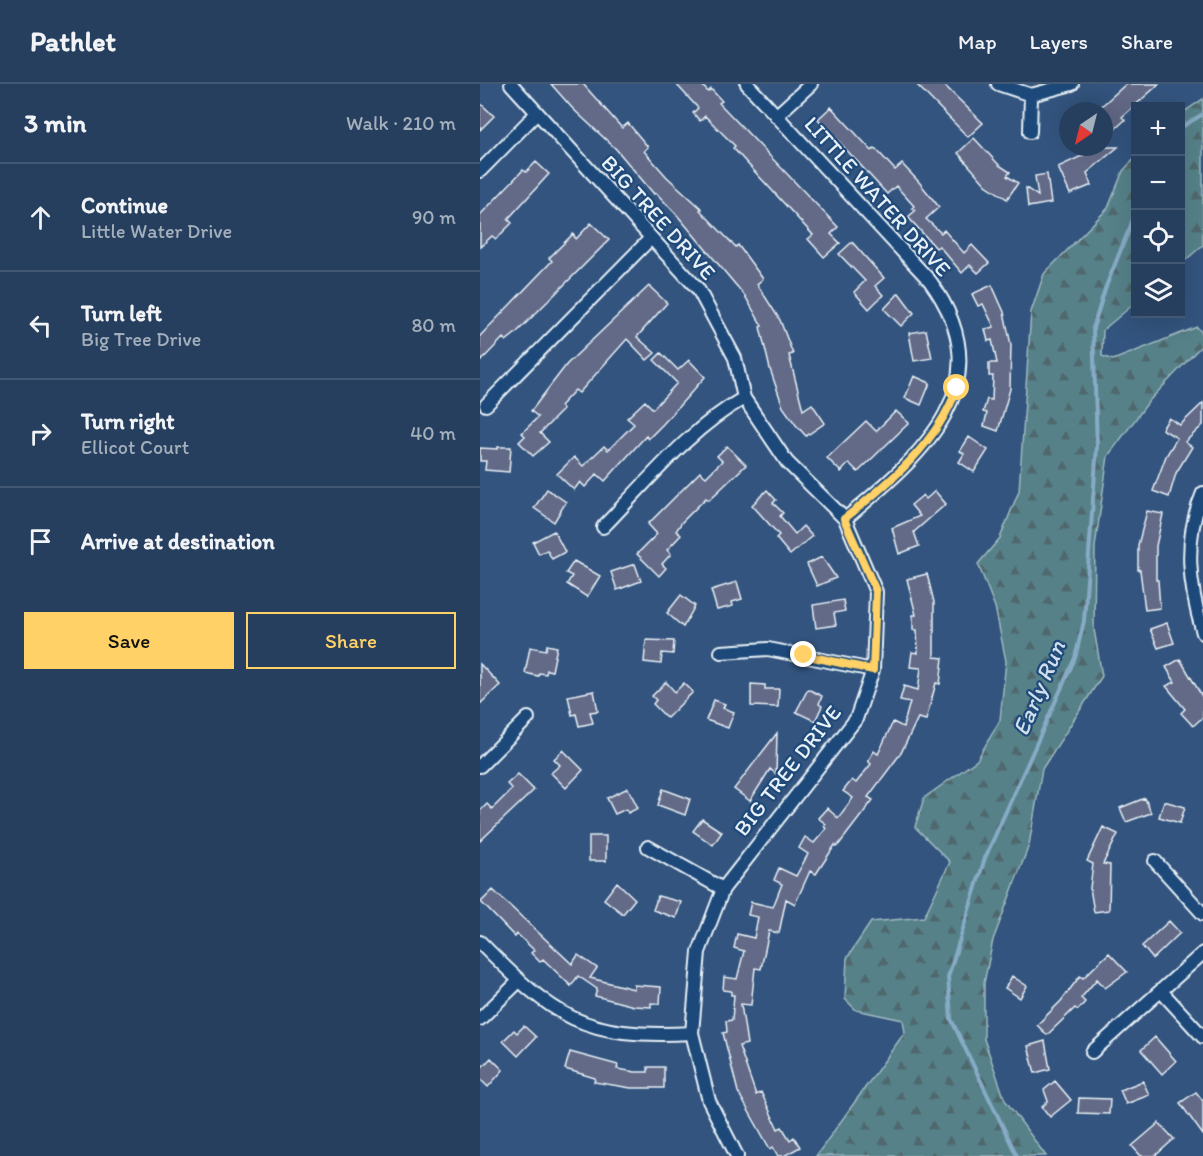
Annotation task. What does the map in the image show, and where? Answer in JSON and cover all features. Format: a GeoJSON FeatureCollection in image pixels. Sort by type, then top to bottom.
{"type":"FeatureCollection","features":[{"type":"Feature","properties":{"kind":"street","name":"BIG TREE DRIVE"},"geometry":{"type":"LineString","coordinates":[[511,84],[698,288],[735,358],[744,398],[787,462],[844,519],[876,591],[873,670],[856,719],[723,889],[699,952],[692,1033],[710,1101],[737,1156]]}},
{"type":"Feature","properties":{"kind":"street","name":"LITTLE WATER DRIVE"},"geometry":{"type":"LineString","coordinates":[[747,84],[930,281],[951,314],[957,331],[960,370],[957,388],[939,428],[844,519]]}},
{"type":"Feature","properties":{"kind":"street"},"geometry":{"type":"LineString","coordinates":[[776,116],[811,84]]}},
{"type":"Feature","properties":{"kind":"street"},"geometry":{"type":"LineString","coordinates":[[998,84],[1031,95],[1072,84]]}},
{"type":"Feature","properties":{"kind":"street"},"geometry":{"type":"LineString","coordinates":[[1030,132],[1031,95]]}},
{"type":"Feature","properties":{"kind":"street"},"geometry":{"type":"LineString","coordinates":[[480,171],[537,113]]}},
{"type":"Feature","properties":{"kind":"street"},"geometry":{"type":"LineString","coordinates":[[486,405],[651,238]]}},
{"type":"Feature","properties":{"kind":"street"},"geometry":{"type":"LineString","coordinates":[[603,527],[697,430],[717,413],[744,398]]}},
{"type":"Feature","properties":{"kind":"street"},"geometry":{"type":"LineString","coordinates":[[1203,493],[1190,540],[1189,570],[1193,602],[1203,633]]}},
{"type":"Feature","properties":{"kind":"street"},"geometry":{"type":"LineString","coordinates":[[721,652],[768,649],[873,670]]}},
{"type":"Feature","properties":{"kind":"street"},"geometry":{"type":"LineString","coordinates":[[480,766],[528,718]]}},
{"type":"Feature","properties":{"kind":"street"},"geometry":{"type":"LineString","coordinates":[[648,847],[723,889]]}},
{"type":"Feature","properties":{"kind":"street"},"geometry":{"type":"LineString","coordinates":[[1155,861],[1203,914]]}},
{"type":"Feature","properties":{"kind":"street"},"geometry":{"type":"LineString","coordinates":[[480,942],[519,981],[557,1010],[598,1029],[645,1036],[692,1033]]}},
{"type":"Feature","properties":{"kind":"street"},"geometry":{"type":"LineString","coordinates":[[1092,1052],[1203,953]]}},
{"type":"Feature","properties":{"kind":"street"},"geometry":{"type":"LineString","coordinates":[[480,1019],[519,981]]}},
{"type":"Feature","properties":{"kind":"street"},"geometry":{"type":"LineString","coordinates":[[1161,991],[1203,1037]]}},
{"type":"Feature","properties":{"kind":"green space"},"geometry":{"type":"Polygon","coordinates":[[[1203,99],[1203,245],[1185,261],[1185,156],[1185,111],[1203,99]]]}},
{"type":"Feature","properties":{"kind":"green space"},"geometry":{"type":"Polygon","coordinates":[[[1131,162],[1131,306],[1103,330],[1102,356],[1113,360],[1197,327],[1203,334],[1203,344],[1149,401],[1108,456],[1095,547],[1094,629],[1102,676],[1042,769],[1029,845],[993,940],[984,983],[984,1039],[1005,1100],[1046,1156],[816,1156],[905,1032],[903,1020],[856,1010],[845,999],[847,958],[871,922],[924,917],[950,862],[915,827],[924,798],[977,760],[1000,720],[1006,661],[995,607],[978,564],[1000,538],[1019,491],[1031,312],[1044,274],[1108,208],[1123,171],[1131,162]]]}},
{"type":"Feature","properties":{"kind":"building"},"geometry":{"type":"Polygon","coordinates":[[[551,84],[583,84],[622,128],[628,123],[648,147],[644,151],[667,177],[702,209],[700,210],[736,247],[738,245],[763,279],[757,284],[780,320],[793,354],[789,355],[803,410],[812,404],[825,423],[806,436],[796,425],[783,407],[770,369],[760,327],[762,326],[745,296],[677,215],[656,193],[654,194],[616,149],[573,109],[551,84]]]}},
{"type":"Feature","properties":{"kind":"building"},"geometry":{"type":"Polygon","coordinates":[[[676,84],[701,84],[708,92],[711,89],[722,101],[719,103],[838,227],[831,234],[840,243],[824,257],[808,239],[813,235],[733,148],[735,146],[705,116],[700,121],[693,113],[698,108],[676,84]]]}},
{"type":"Feature","properties":{"kind":"building"},"geometry":{"type":"Polygon","coordinates":[[[916,84],[943,84],[983,123],[968,137],[916,84]]]}},
{"type":"Feature","properties":{"kind":"building"},"geometry":{"type":"Polygon","coordinates":[[[1126,84],[1159,84],[1139,102],[1131,102],[1131,109],[1122,117],[1125,120],[1113,131],[1113,102],[1106,102],[1126,84]]]}},
{"type":"Feature","properties":{"kind":"building"},"geometry":{"type":"Polygon","coordinates":[[[480,103],[494,116],[480,130],[480,103]]]}},
{"type":"Feature","properties":{"kind":"building"},"geometry":{"type":"Polygon","coordinates":[[[831,107],[872,151],[875,148],[895,170],[902,164],[919,182],[939,207],[926,219],[941,233],[944,230],[964,253],[972,245],[989,263],[978,273],[970,265],[962,273],[939,246],[936,248],[908,217],[915,211],[912,208],[914,206],[896,186],[887,194],[818,119],[831,107]]]}},
{"type":"Feature","properties":{"kind":"building"},"geometry":{"type":"Polygon","coordinates":[[[974,138],[999,165],[1010,172],[1007,176],[1018,183],[1007,199],[986,185],[958,153],[974,138]]]}},
{"type":"Feature","properties":{"kind":"building"},"geometry":{"type":"Polygon","coordinates":[[[1082,156],[1107,156],[1087,173],[1092,185],[1070,194],[1058,167],[1082,156]]]}},
{"type":"Feature","properties":{"kind":"building"},"geometry":{"type":"Polygon","coordinates":[[[536,162],[549,174],[508,219],[512,223],[496,239],[492,236],[480,247],[480,215],[523,170],[526,172],[536,162]]]}},
{"type":"Feature","properties":{"kind":"building"},"geometry":{"type":"Polygon","coordinates":[[[1047,174],[1051,203],[1028,207],[1026,188],[1038,196],[1035,176],[1047,174]]]}},
{"type":"Feature","properties":{"kind":"building"},"geometry":{"type":"Polygon","coordinates":[[[591,223],[609,240],[516,333],[506,341],[503,338],[480,362],[480,336],[552,261],[549,258],[573,234],[576,239],[591,223]]]}},
{"type":"Feature","properties":{"kind":"building"},"geometry":{"type":"Polygon","coordinates":[[[852,242],[884,278],[875,286],[883,295],[869,309],[854,292],[865,281],[839,254],[852,242]]]}},
{"type":"Feature","properties":{"kind":"building"},"geometry":{"type":"Polygon","coordinates":[[[992,285],[1004,312],[1011,345],[1010,389],[998,431],[984,426],[987,413],[983,412],[987,399],[992,400],[993,376],[989,376],[989,363],[997,363],[992,340],[988,341],[985,329],[994,327],[983,304],[978,306],[972,294],[992,285]]]}},
{"type":"Feature","properties":{"kind":"building"},"geometry":{"type":"Polygon","coordinates":[[[649,286],[667,303],[637,337],[655,353],[647,360],[627,339],[579,393],[575,390],[560,406],[563,410],[540,433],[549,442],[533,456],[519,442],[525,436],[522,433],[538,417],[531,411],[567,364],[649,286]]]}},
{"type":"Feature","properties":{"kind":"building"},"geometry":{"type":"Polygon","coordinates":[[[899,293],[914,313],[901,326],[884,309],[899,293]]]}},
{"type":"Feature","properties":{"kind":"building"},"geometry":{"type":"Polygon","coordinates":[[[926,330],[932,358],[914,361],[909,333],[926,330]]]}},
{"type":"Feature","properties":{"kind":"building"},"geometry":{"type":"Polygon","coordinates":[[[661,353],[678,370],[689,360],[705,377],[663,424],[648,439],[646,436],[605,481],[597,474],[585,487],[580,482],[574,490],[557,474],[574,457],[583,466],[604,446],[608,450],[634,424],[627,418],[645,401],[653,409],[677,383],[654,360],[661,353]]]}},
{"type":"Feature","properties":{"kind":"building"},"geometry":{"type":"Polygon","coordinates":[[[914,376],[930,383],[921,405],[905,398],[914,376]]]}},
{"type":"Feature","properties":{"kind":"building"},"geometry":{"type":"Polygon","coordinates":[[[1203,403],[1203,425],[1185,442],[1192,447],[1176,473],[1169,497],[1153,491],[1166,456],[1177,438],[1162,429],[1169,418],[1180,425],[1203,403]]]}},
{"type":"Feature","properties":{"kind":"building"},"geometry":{"type":"Polygon","coordinates":[[[896,411],[909,423],[858,472],[849,463],[841,472],[827,458],[866,421],[876,431],[896,411]]]}},
{"type":"Feature","properties":{"kind":"building"},"geometry":{"type":"Polygon","coordinates":[[[969,437],[988,450],[974,472],[959,462],[964,454],[960,451],[969,437]]]}},
{"type":"Feature","properties":{"kind":"building"},"geometry":{"type":"Polygon","coordinates":[[[727,446],[746,465],[709,500],[706,498],[682,522],[676,531],[681,535],[667,550],[671,554],[662,564],[666,568],[659,576],[637,554],[657,534],[648,524],[700,472],[706,477],[722,461],[717,456],[727,446]]]}},
{"type":"Feature","properties":{"kind":"building"},"geometry":{"type":"Polygon","coordinates":[[[498,447],[511,447],[509,472],[485,470],[486,461],[480,461],[480,448],[498,449],[498,447]]]}},
{"type":"Feature","properties":{"kind":"building"},"geometry":{"type":"Polygon","coordinates":[[[547,489],[566,502],[554,522],[534,508],[547,489]]]}},
{"type":"Feature","properties":{"kind":"building"},"geometry":{"type":"Polygon","coordinates":[[[767,490],[776,500],[773,503],[783,513],[780,516],[795,534],[803,526],[812,536],[790,555],[776,538],[779,535],[752,505],[767,490]]]}},
{"type":"Feature","properties":{"kind":"building"},"geometry":{"type":"Polygon","coordinates":[[[935,491],[946,504],[914,532],[919,546],[899,554],[892,528],[920,516],[911,505],[923,495],[926,499],[935,491]]]}},
{"type":"Feature","properties":{"kind":"building"},"geometry":{"type":"Polygon","coordinates":[[[1147,511],[1163,514],[1156,546],[1156,580],[1158,580],[1160,608],[1145,610],[1140,570],[1138,570],[1138,545],[1147,511]]]}},
{"type":"Feature","properties":{"kind":"building"},"geometry":{"type":"Polygon","coordinates":[[[554,531],[565,552],[552,559],[547,550],[539,554],[533,542],[554,531]]]}},
{"type":"Feature","properties":{"kind":"building"},"geometry":{"type":"Polygon","coordinates":[[[822,557],[836,578],[817,586],[807,564],[822,557]]]}},
{"type":"Feature","properties":{"kind":"building"},"geometry":{"type":"Polygon","coordinates":[[[574,561],[600,576],[587,597],[567,584],[572,576],[566,573],[574,561]]]}},
{"type":"Feature","properties":{"kind":"building"},"geometry":{"type":"Polygon","coordinates":[[[635,564],[641,581],[617,590],[611,572],[635,564]]]}},
{"type":"Feature","properties":{"kind":"building"},"geometry":{"type":"Polygon","coordinates":[[[927,574],[934,602],[934,657],[943,658],[940,684],[936,683],[926,720],[918,718],[901,753],[868,797],[873,800],[837,847],[835,845],[816,874],[810,871],[795,904],[786,899],[779,933],[769,931],[761,969],[755,968],[751,1005],[741,1004],[747,1044],[739,1046],[756,1095],[761,1092],[778,1129],[782,1127],[790,1140],[794,1137],[800,1147],[784,1156],[778,1156],[773,1147],[770,1149],[738,1092],[723,1033],[727,1032],[726,1021],[732,1020],[734,995],[731,995],[731,991],[723,990],[724,977],[737,979],[744,951],[734,948],[737,934],[754,938],[758,917],[748,915],[751,902],[773,907],[782,884],[774,880],[779,868],[796,876],[808,854],[799,848],[805,837],[814,843],[826,829],[824,826],[826,824],[818,818],[827,808],[838,818],[853,798],[843,791],[852,780],[856,783],[871,764],[868,761],[874,751],[878,754],[893,722],[903,727],[910,702],[900,700],[904,686],[918,690],[921,668],[910,667],[912,652],[918,653],[917,630],[913,630],[913,615],[916,615],[907,579],[927,574]]]}},
{"type":"Feature","properties":{"kind":"building"},"geometry":{"type":"Polygon","coordinates":[[[737,582],[742,599],[732,602],[733,606],[717,610],[711,590],[737,582]]]}},
{"type":"Feature","properties":{"kind":"building"},"geometry":{"type":"Polygon","coordinates":[[[681,595],[695,606],[683,627],[667,613],[681,595]]]}},
{"type":"Feature","properties":{"kind":"building"},"geometry":{"type":"Polygon","coordinates":[[[843,600],[845,611],[834,613],[836,625],[816,628],[813,605],[843,600]]]}},
{"type":"Feature","properties":{"kind":"building"},"geometry":{"type":"Polygon","coordinates":[[[1167,623],[1174,643],[1158,648],[1150,629],[1167,623]]]}},
{"type":"Feature","properties":{"kind":"building"},"geometry":{"type":"Polygon","coordinates":[[[646,640],[674,641],[673,654],[662,653],[661,664],[644,662],[646,640]]]}},
{"type":"Feature","properties":{"kind":"building"},"geometry":{"type":"Polygon","coordinates":[[[547,645],[557,647],[552,671],[547,670],[546,674],[539,673],[538,676],[525,673],[530,647],[546,650],[547,645]]]}},
{"type":"Feature","properties":{"kind":"building"},"geometry":{"type":"Polygon","coordinates":[[[1180,659],[1203,698],[1203,717],[1193,726],[1181,713],[1185,709],[1166,686],[1175,682],[1166,667],[1180,659]]]}},
{"type":"Feature","properties":{"kind":"building"},"geometry":{"type":"Polygon","coordinates":[[[480,664],[500,685],[480,704],[480,664]]]}},
{"type":"Feature","properties":{"kind":"building"},"geometry":{"type":"Polygon","coordinates":[[[666,682],[675,692],[684,683],[693,692],[667,718],[653,704],[656,700],[652,696],[666,682]]]}},
{"type":"Feature","properties":{"kind":"building"},"geometry":{"type":"Polygon","coordinates":[[[751,684],[765,685],[765,689],[779,689],[778,707],[751,706],[751,684]]]}},
{"type":"Feature","properties":{"kind":"building"},"geometry":{"type":"Polygon","coordinates":[[[808,689],[822,696],[819,704],[822,706],[815,721],[796,712],[808,689]]]}},
{"type":"Feature","properties":{"kind":"building"},"geometry":{"type":"Polygon","coordinates":[[[594,691],[598,711],[590,712],[593,723],[579,726],[576,714],[572,715],[568,696],[594,691]]]}},
{"type":"Feature","properties":{"kind":"building"},"geometry":{"type":"Polygon","coordinates":[[[714,700],[725,704],[723,708],[734,712],[728,728],[706,720],[714,700]]]}},
{"type":"Feature","properties":{"kind":"building"},"geometry":{"type":"Polygon","coordinates":[[[777,733],[776,774],[770,769],[750,801],[734,789],[777,733]]]}},
{"type":"Feature","properties":{"kind":"building"},"geometry":{"type":"Polygon","coordinates":[[[563,750],[583,770],[566,788],[551,773],[560,765],[554,759],[563,750]]]}},
{"type":"Feature","properties":{"kind":"building"},"geometry":{"type":"Polygon","coordinates":[[[518,774],[534,790],[480,841],[480,811],[487,804],[492,809],[512,789],[507,784],[518,774]]]}},
{"type":"Feature","properties":{"kind":"building"},"geometry":{"type":"Polygon","coordinates":[[[628,788],[638,808],[628,813],[626,809],[615,814],[607,798],[628,788]]]}},
{"type":"Feature","properties":{"kind":"building"},"geometry":{"type":"Polygon","coordinates":[[[663,789],[690,799],[685,815],[658,805],[663,789]]]}},
{"type":"Feature","properties":{"kind":"building"},"geometry":{"type":"Polygon","coordinates":[[[1145,798],[1151,813],[1126,822],[1120,808],[1145,798]]]}},
{"type":"Feature","properties":{"kind":"building"},"geometry":{"type":"Polygon","coordinates":[[[1164,801],[1185,807],[1180,823],[1159,817],[1164,801]]]}},
{"type":"Feature","properties":{"kind":"building"},"geometry":{"type":"Polygon","coordinates":[[[702,819],[722,832],[713,845],[693,831],[702,819]]]}},
{"type":"Feature","properties":{"kind":"building"},"geometry":{"type":"Polygon","coordinates":[[[1103,827],[1118,834],[1103,864],[1110,865],[1109,910],[1094,912],[1090,888],[1093,864],[1087,861],[1103,827]]]}},
{"type":"Feature","properties":{"kind":"building"},"geometry":{"type":"Polygon","coordinates":[[[589,836],[606,836],[606,861],[589,861],[589,836]]]}},
{"type":"Feature","properties":{"kind":"building"},"geometry":{"type":"Polygon","coordinates":[[[617,882],[635,899],[623,914],[604,899],[617,882]]]}},
{"type":"Feature","properties":{"kind":"building"},"geometry":{"type":"Polygon","coordinates":[[[493,890],[572,964],[578,955],[597,968],[590,978],[634,989],[634,985],[661,987],[660,1004],[651,1003],[651,1007],[634,1006],[595,996],[597,989],[578,976],[571,986],[543,959],[540,962],[531,953],[534,950],[517,934],[515,937],[481,902],[493,890]]]}},
{"type":"Feature","properties":{"kind":"building"},"geometry":{"type":"Polygon","coordinates":[[[658,896],[681,902],[676,918],[653,910],[658,896]]]}},
{"type":"Feature","properties":{"kind":"building"},"geometry":{"type":"Polygon","coordinates":[[[1169,921],[1180,933],[1153,959],[1142,946],[1169,921]]]}},
{"type":"Feature","properties":{"kind":"building"},"geometry":{"type":"Polygon","coordinates":[[[1109,953],[1127,972],[1105,988],[1097,979],[1081,998],[1085,1002],[1078,1010],[1075,1008],[1047,1035],[1037,1025],[1061,1001],[1080,976],[1083,978],[1109,953]]]}},
{"type":"Feature","properties":{"kind":"building"},"geometry":{"type":"Polygon","coordinates":[[[1012,976],[1027,986],[1020,998],[1005,988],[1012,976]]]}},
{"type":"Feature","properties":{"kind":"building"},"geometry":{"type":"Polygon","coordinates":[[[524,1026],[536,1037],[518,1056],[503,1041],[514,1030],[517,1033],[524,1026]]]}},
{"type":"Feature","properties":{"kind":"building"},"geometry":{"type":"Polygon","coordinates":[[[1155,1037],[1176,1061],[1162,1074],[1141,1050],[1155,1037]]]}},
{"type":"Feature","properties":{"kind":"building"},"geometry":{"type":"Polygon","coordinates":[[[1045,1041],[1050,1069],[1035,1073],[1028,1046],[1045,1041]]]}},
{"type":"Feature","properties":{"kind":"building"},"geometry":{"type":"Polygon","coordinates":[[[570,1052],[618,1065],[617,1069],[635,1072],[648,1072],[648,1067],[664,1067],[664,1088],[631,1088],[594,1082],[595,1078],[565,1069],[570,1052]]]}},
{"type":"Feature","properties":{"kind":"building"},"geometry":{"type":"Polygon","coordinates":[[[491,1058],[503,1070],[488,1087],[480,1079],[480,1069],[491,1058]]]}},
{"type":"Feature","properties":{"kind":"building"},"geometry":{"type":"Polygon","coordinates":[[[1055,1081],[1071,1100],[1050,1117],[1042,1107],[1048,1101],[1044,1090],[1055,1081]]]}},
{"type":"Feature","properties":{"kind":"building"},"geometry":{"type":"Polygon","coordinates":[[[1143,1081],[1149,1095],[1126,1104],[1120,1090],[1143,1081]]]}},
{"type":"Feature","properties":{"kind":"building"},"geometry":{"type":"Polygon","coordinates":[[[1196,1092],[1203,1101],[1203,1135],[1180,1103],[1196,1092]]]}},
{"type":"Feature","properties":{"kind":"building"},"geometry":{"type":"Polygon","coordinates":[[[1079,1098],[1110,1099],[1109,1114],[1078,1113],[1079,1098]]]}},
{"type":"Feature","properties":{"kind":"building"},"geometry":{"type":"Polygon","coordinates":[[[1159,1123],[1174,1139],[1155,1156],[1141,1156],[1132,1146],[1159,1123]]]}},
{"type":"Feature","properties":{"kind":"waterway","name":"Early Run"},"geometry":{"type":"LineString","coordinates":[[1185,125],[1203,114]]}},
{"type":"Feature","properties":{"kind":"waterway","name":"Early Run"},"geometry":{"type":"LineString","coordinates":[[1017,1156],[951,1019],[948,977],[985,858],[1075,658],[1084,621],[1097,446],[1093,328],[1105,289],[1131,224]]}},
{"type":"Feature","properties":{"kind":"route"},"geometry":{"type":"LineString","coordinates":[[804,655],[873,670],[876,591],[844,519],[863,504],[930,439],[950,409],[957,388]]}}]}
